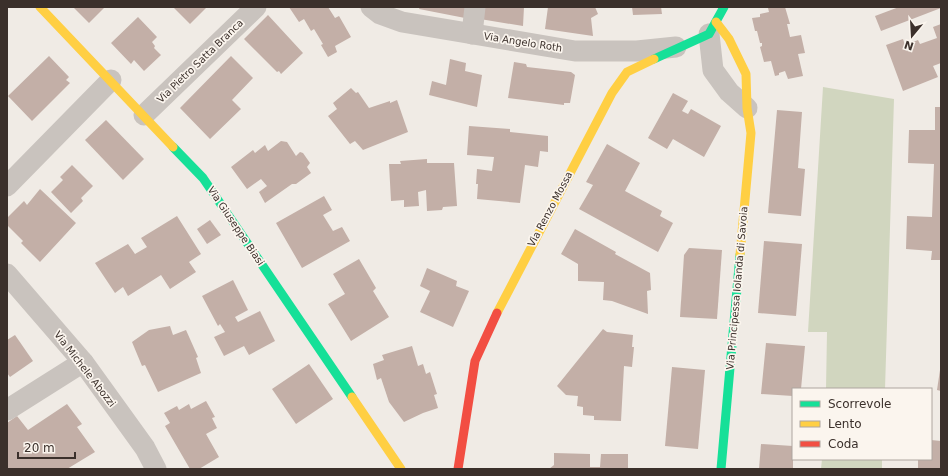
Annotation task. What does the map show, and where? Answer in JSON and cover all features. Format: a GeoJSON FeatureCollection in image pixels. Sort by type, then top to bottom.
{"type":"FeatureCollection","features":[{"type":"Feature","properties":{"kind":"street","name":"Via Giuseppe Biasi"},"geometry":{"type":"LineString","coordinates":[[40,7],[203,178],[401,469]]}},
{"type":"Feature","properties":{"kind":"street","name":"Via Pietro Satta Branca"},"geometry":{"type":"LineString","coordinates":[[144,115],[256,7]]}},
{"type":"Feature","properties":{"kind":"street","name":"Via Angelo Roth"},"geometry":{"type":"LineString","coordinates":[[371,7],[380,14],[402,22],[575,51],[637,51],[679,47]]}},
{"type":"Feature","properties":{"kind":"street"},"geometry":{"type":"LineString","coordinates":[[472,34],[475,7]]}},
{"type":"Feature","properties":{"kind":"street"},"geometry":{"type":"LineString","coordinates":[[712,28],[724,7]]}},
{"type":"Feature","properties":{"kind":"street","name":"Via Renzo Mossa"},"geometry":{"type":"LineString","coordinates":[[458,469],[475,361],[502,302],[612,93],[628,72],[679,47],[712,28]]}},
{"type":"Feature","properties":{"kind":"street","name":"Via Principessa Iolanda di Savoia"},"geometry":{"type":"LineString","coordinates":[[712,28],[714,70],[729,92],[747,108],[751,133],[721,469]]}},
{"type":"Feature","properties":{"kind":"street"},"geometry":{"type":"LineString","coordinates":[[7,186],[111,80]]}},
{"type":"Feature","properties":{"kind":"street","name":"Via Michele Abozzi"},"geometry":{"type":"LineString","coordinates":[[7,274],[83,362],[145,448],[156,469]]}},
{"type":"Feature","properties":{"kind":"street"},"geometry":{"type":"LineString","coordinates":[[7,410],[83,362]]}},
{"type":"Feature","properties":{"kind":"green space"},"geometry":{"type":"Polygon","coordinates":[[[823,87],[894,99],[885,388],[826,388],[827,332],[808,332],[823,87]]]}},
{"type":"Feature","properties":{"kind":"green space"},"geometry":{"type":"Polygon","coordinates":[[[822,460],[882,460],[882,469],[821,469],[822,460]]]}},
{"type":"Feature","properties":{"kind":"building"},"geometry":{"type":"Polygon","coordinates":[[[73,7],[105,7],[89,23],[73,7]]]}},
{"type":"Feature","properties":{"kind":"building"},"geometry":{"type":"Polygon","coordinates":[[[173,7],[207,7],[190,24],[173,7]]]}},
{"type":"Feature","properties":{"kind":"building"},"geometry":{"type":"Polygon","coordinates":[[[289,7],[328,7],[335,18],[339,16],[351,37],[335,46],[337,52],[328,57],[321,45],[323,44],[314,29],[311,31],[304,19],[299,22],[289,7]]]}},
{"type":"Feature","properties":{"kind":"building"},"geometry":{"type":"Polygon","coordinates":[[[420,7],[467,7],[465,18],[419,9],[420,7]]]}},
{"type":"Feature","properties":{"kind":"building"},"geometry":{"type":"Polygon","coordinates":[[[484,7],[524,7],[523,26],[480,19],[484,7]]]}},
{"type":"Feature","properties":{"kind":"building"},"geometry":{"type":"Polygon","coordinates":[[[548,7],[595,7],[598,14],[591,18],[593,36],[545,29],[548,7]]]}},
{"type":"Feature","properties":{"kind":"building"},"geometry":{"type":"Polygon","coordinates":[[[632,7],[661,7],[662,14],[633,15],[632,7]]]}},
{"type":"Feature","properties":{"kind":"building"},"geometry":{"type":"Polygon","coordinates":[[[785,7],[790,24],[787,24],[790,37],[801,35],[805,53],[798,54],[803,76],[788,79],[785,71],[775,76],[771,61],[764,62],[760,47],[762,46],[762,43],[760,43],[757,31],[755,31],[752,18],[760,17],[760,14],[769,12],[768,8],[785,7]]]}},
{"type":"Feature","properties":{"kind":"building"},"geometry":{"type":"Polygon","coordinates":[[[899,7],[941,8],[881,31],[875,16],[899,7]]]}},
{"type":"Feature","properties":{"kind":"building"},"geometry":{"type":"Polygon","coordinates":[[[268,15],[303,53],[281,74],[279,71],[277,72],[244,39],[268,15]]]}},
{"type":"Feature","properties":{"kind":"building"},"geometry":{"type":"Polygon","coordinates":[[[138,17],[157,37],[152,42],[155,46],[154,48],[161,55],[144,71],[134,60],[131,64],[111,43],[138,17]]]}},
{"type":"Feature","properties":{"kind":"building"},"geometry":{"type":"Polygon","coordinates":[[[941,24],[941,63],[933,66],[938,77],[903,91],[886,45],[903,39],[905,45],[918,40],[920,44],[937,38],[933,27],[941,24]]]}},
{"type":"Feature","properties":{"kind":"building"},"geometry":{"type":"Polygon","coordinates":[[[49,56],[69,77],[66,80],[70,83],[32,121],[8,96],[49,56]]]}},
{"type":"Feature","properties":{"kind":"building"},"geometry":{"type":"Polygon","coordinates":[[[231,56],[253,78],[232,100],[241,109],[210,139],[180,108],[231,56]]]}},
{"type":"Feature","properties":{"kind":"building"},"geometry":{"type":"Polygon","coordinates":[[[450,59],[466,63],[465,71],[482,75],[477,107],[429,95],[432,81],[446,85],[450,59]]]}},
{"type":"Feature","properties":{"kind":"building"},"geometry":{"type":"Polygon","coordinates":[[[514,62],[526,64],[527,67],[571,72],[575,75],[570,103],[564,103],[564,105],[508,98],[514,62]]]}},
{"type":"Feature","properties":{"kind":"building"},"geometry":{"type":"Polygon","coordinates":[[[351,88],[356,93],[358,92],[369,108],[397,100],[408,132],[363,150],[355,141],[350,144],[328,116],[337,109],[333,103],[351,88]]]}},
{"type":"Feature","properties":{"kind":"building"},"geometry":{"type":"Polygon","coordinates":[[[673,93],[688,101],[682,111],[688,114],[691,109],[721,126],[704,157],[673,139],[667,149],[648,138],[673,93]]]}},
{"type":"Feature","properties":{"kind":"building"},"geometry":{"type":"Polygon","coordinates":[[[935,107],[941,107],[941,260],[931,260],[932,251],[906,249],[907,216],[932,217],[934,164],[908,163],[909,130],[935,130],[935,107]]]}},
{"type":"Feature","properties":{"kind":"building"},"geometry":{"type":"Polygon","coordinates":[[[777,110],[802,112],[798,168],[805,169],[801,216],[768,213],[777,110]]]}},
{"type":"Feature","properties":{"kind":"building"},"geometry":{"type":"Polygon","coordinates":[[[106,120],[144,159],[123,180],[85,140],[106,120]]]}},
{"type":"Feature","properties":{"kind":"building"},"geometry":{"type":"Polygon","coordinates":[[[469,126],[510,129],[510,132],[548,136],[548,152],[540,151],[538,167],[525,165],[520,203],[477,199],[477,169],[492,171],[494,157],[467,155],[469,126]]]}},
{"type":"Feature","properties":{"kind":"building"},"geometry":{"type":"Polygon","coordinates":[[[281,141],[287,142],[296,156],[300,152],[303,153],[310,163],[307,167],[311,173],[265,203],[259,192],[267,186],[261,179],[247,189],[231,167],[253,150],[255,153],[265,145],[268,151],[281,141]]]}},
{"type":"Feature","properties":{"kind":"building"},"geometry":{"type":"Polygon","coordinates":[[[607,144],[640,163],[625,191],[662,211],[660,216],[673,223],[658,252],[579,209],[593,185],[586,182],[607,144]]]}},
{"type":"Feature","properties":{"kind":"building"},"geometry":{"type":"Polygon","coordinates":[[[427,159],[427,163],[454,163],[457,206],[443,207],[442,210],[427,211],[426,190],[418,192],[419,206],[404,207],[404,200],[391,201],[389,164],[401,164],[400,161],[427,159]]]}},
{"type":"Feature","properties":{"kind":"building"},"geometry":{"type":"Polygon","coordinates":[[[72,165],[93,186],[81,198],[83,201],[71,213],[51,192],[63,180],[60,177],[72,165]]]}},
{"type":"Feature","properties":{"kind":"building"},"geometry":{"type":"Polygon","coordinates":[[[40,189],[76,223],[40,262],[21,243],[23,241],[7,225],[7,218],[24,201],[27,205],[40,189]]]}},
{"type":"Feature","properties":{"kind":"building"},"geometry":{"type":"Polygon","coordinates":[[[324,196],[332,210],[323,215],[333,231],[342,227],[350,241],[302,268],[276,223],[324,196]]]}},
{"type":"Feature","properties":{"kind":"building"},"geometry":{"type":"Polygon","coordinates":[[[177,216],[201,254],[189,262],[196,272],[170,289],[161,275],[128,296],[123,287],[115,293],[95,263],[128,244],[135,254],[147,247],[141,238],[177,216]]]}},
{"type":"Feature","properties":{"kind":"building"},"geometry":{"type":"Polygon","coordinates":[[[210,220],[221,235],[207,244],[197,229],[210,220]]]}},
{"type":"Feature","properties":{"kind":"building"},"geometry":{"type":"Polygon","coordinates":[[[575,229],[616,252],[615,254],[650,273],[651,290],[647,291],[648,314],[612,301],[603,300],[604,282],[578,281],[578,264],[561,254],[575,229]]]}},
{"type":"Feature","properties":{"kind":"building"},"geometry":{"type":"Polygon","coordinates":[[[764,241],[802,244],[796,316],[758,313],[764,241]]]}},
{"type":"Feature","properties":{"kind":"building"},"geometry":{"type":"Polygon","coordinates":[[[689,248],[722,250],[717,319],[680,317],[684,255],[689,248]]]}},
{"type":"Feature","properties":{"kind":"building"},"geometry":{"type":"Polygon","coordinates":[[[359,259],[376,288],[373,291],[389,317],[351,341],[328,304],[345,294],[333,274],[359,259]]]}},
{"type":"Feature","properties":{"kind":"building"},"geometry":{"type":"Polygon","coordinates":[[[427,268],[457,281],[456,286],[469,291],[453,327],[420,312],[430,291],[420,286],[427,268]]]}},
{"type":"Feature","properties":{"kind":"building"},"geometry":{"type":"Polygon","coordinates":[[[233,280],[248,310],[235,317],[238,322],[260,311],[275,341],[249,355],[244,346],[224,356],[214,337],[225,332],[220,324],[218,326],[202,296],[233,280]]]}},
{"type":"Feature","properties":{"kind":"building"},"geometry":{"type":"Polygon","coordinates":[[[170,326],[173,335],[186,330],[198,357],[196,358],[201,373],[158,392],[145,365],[142,366],[132,342],[149,330],[170,326]]]}},
{"type":"Feature","properties":{"kind":"building"},"geometry":{"type":"Polygon","coordinates":[[[603,329],[607,332],[633,335],[632,347],[634,347],[632,367],[624,366],[621,421],[594,420],[594,416],[583,415],[583,407],[577,406],[578,396],[566,395],[557,386],[603,329]]]}},
{"type":"Feature","properties":{"kind":"building"},"geometry":{"type":"Polygon","coordinates":[[[15,335],[33,361],[10,377],[7,373],[7,340],[15,335]]]}},
{"type":"Feature","properties":{"kind":"building"},"geometry":{"type":"Polygon","coordinates":[[[766,343],[805,346],[801,388],[792,388],[792,396],[761,394],[766,343]]]}},
{"type":"Feature","properties":{"kind":"building"},"geometry":{"type":"Polygon","coordinates":[[[412,346],[418,366],[423,364],[426,374],[430,372],[437,394],[434,395],[438,408],[404,422],[389,402],[381,378],[377,380],[373,364],[384,360],[382,355],[412,346]]]}},
{"type":"Feature","properties":{"kind":"building"},"geometry":{"type":"Polygon","coordinates":[[[309,364],[333,399],[296,424],[272,389],[309,364]]]}},
{"type":"Feature","properties":{"kind":"building"},"geometry":{"type":"Polygon","coordinates":[[[672,367],[705,370],[698,449],[665,446],[672,367]]]}},
{"type":"Feature","properties":{"kind":"building"},"geometry":{"type":"Polygon","coordinates":[[[941,370],[941,391],[937,390],[941,370]]]}},
{"type":"Feature","properties":{"kind":"building"},"geometry":{"type":"Polygon","coordinates":[[[206,401],[215,417],[212,418],[217,428],[206,434],[219,457],[199,469],[190,469],[165,426],[170,423],[164,413],[177,406],[179,410],[189,404],[191,409],[206,401]]]}},
{"type":"Feature","properties":{"kind":"building"},"geometry":{"type":"Polygon","coordinates":[[[67,404],[82,424],[77,427],[95,452],[67,469],[7,469],[7,423],[17,416],[28,430],[67,404]]]}},
{"type":"Feature","properties":{"kind":"building"},"geometry":{"type":"Polygon","coordinates":[[[932,440],[941,441],[941,469],[918,469],[918,460],[932,460],[932,440]]]}},
{"type":"Feature","properties":{"kind":"building"},"geometry":{"type":"Polygon","coordinates":[[[761,444],[792,446],[793,469],[759,469],[761,444]]]}},
{"type":"Feature","properties":{"kind":"building"},"geometry":{"type":"Polygon","coordinates":[[[554,453],[590,454],[590,467],[600,467],[601,454],[628,454],[628,469],[549,469],[554,465],[554,453]]]}},
{"type":"Feature","properties":{"kind":"traffic: fast"},"geometry":{"type":"LineString","coordinates":[[654,59],[709,34],[724,7]]}},
{"type":"Feature","properties":{"kind":"traffic: fast"},"geometry":{"type":"LineString","coordinates":[[173,147],[203,178],[352,397]]}},
{"type":"Feature","properties":{"kind":"traffic: fast"},"geometry":{"type":"LineString","coordinates":[[721,469],[740,255]]}},
{"type":"Feature","properties":{"kind":"traffic: slow"},"geometry":{"type":"LineString","coordinates":[[40,7],[173,147]]}},
{"type":"Feature","properties":{"kind":"traffic: slow"},"geometry":{"type":"LineString","coordinates":[[716,22],[729,39],[746,74],[747,108],[751,133],[740,255]]}},
{"type":"Feature","properties":{"kind":"traffic: slow"},"geometry":{"type":"LineString","coordinates":[[497,313],[612,93],[627,72],[654,59]]}},
{"type":"Feature","properties":{"kind":"traffic: slow"},"geometry":{"type":"LineString","coordinates":[[352,397],[401,469]]}},
{"type":"Feature","properties":{"kind":"traffic: jam"},"geometry":{"type":"LineString","coordinates":[[458,469],[475,361],[497,313]]}}]}
